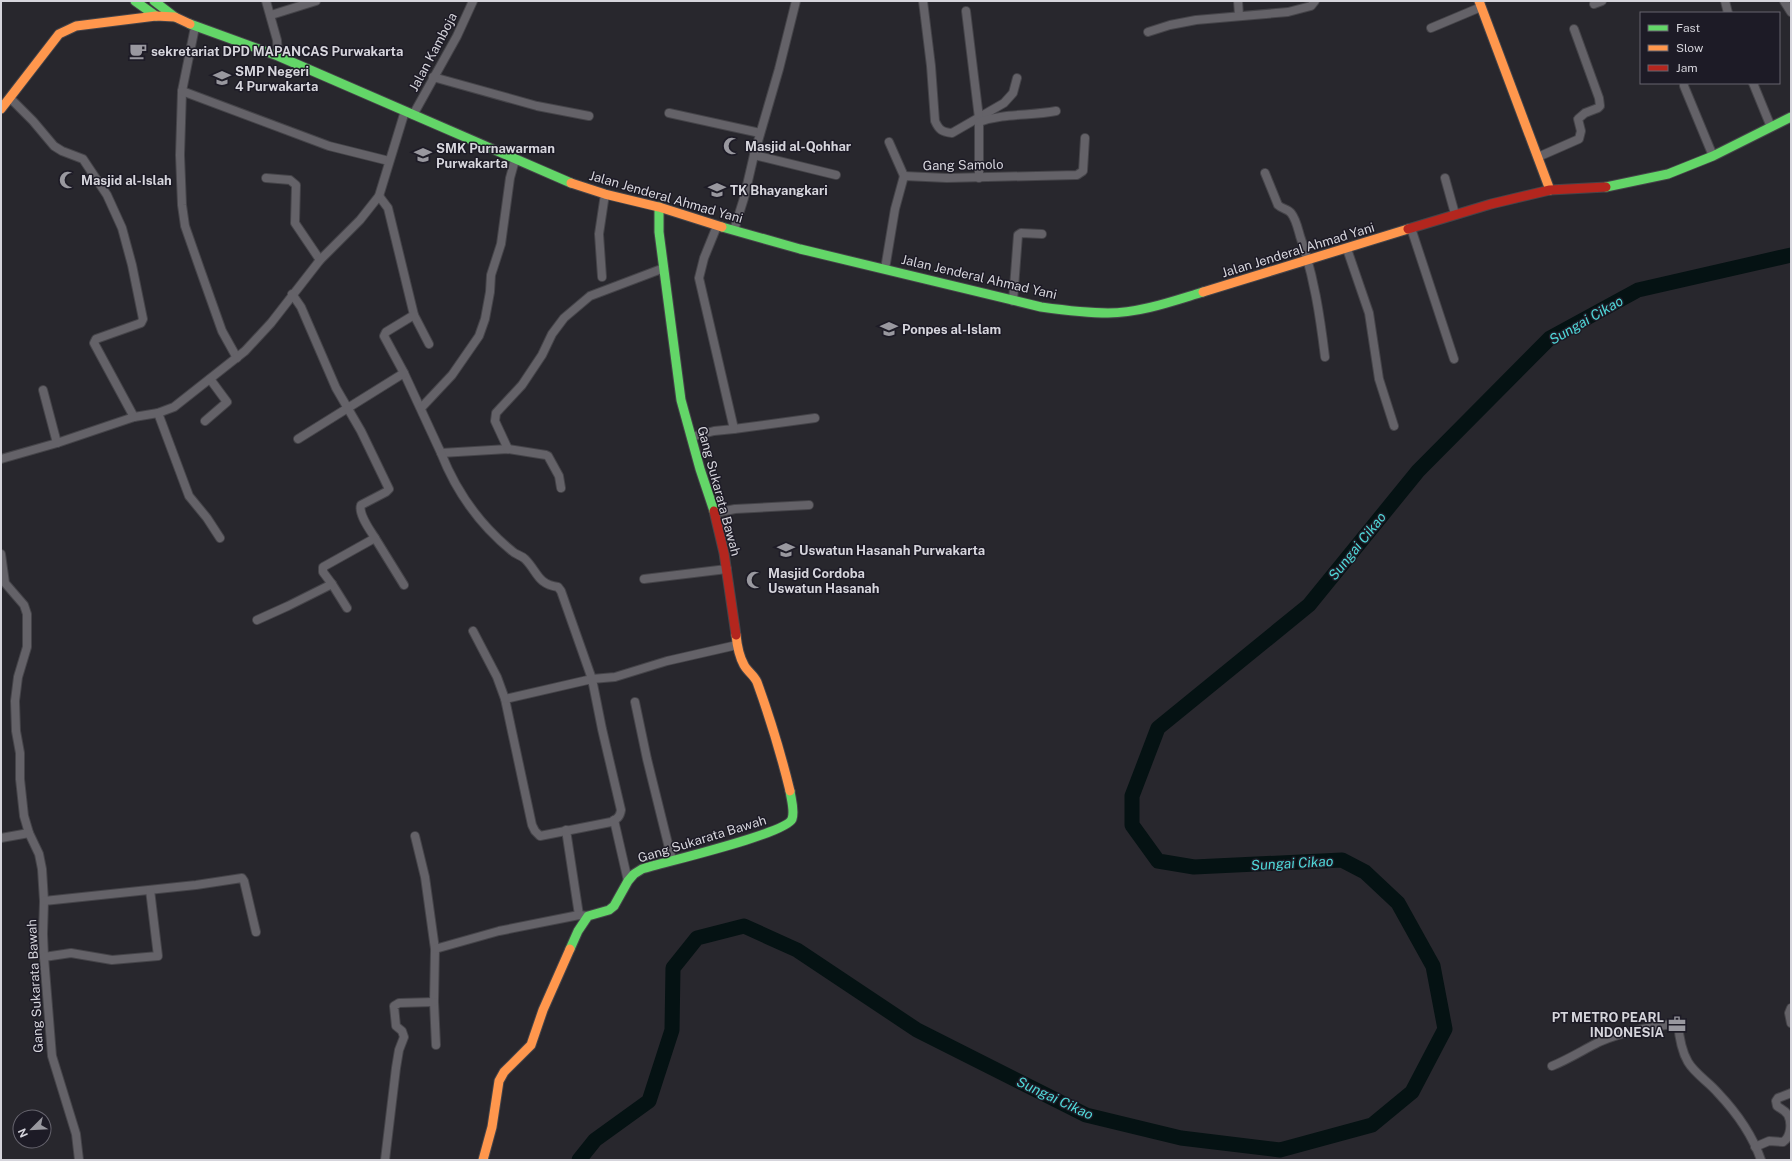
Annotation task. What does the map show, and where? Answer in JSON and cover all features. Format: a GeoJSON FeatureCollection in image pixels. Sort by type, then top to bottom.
{"type":"FeatureCollection","features":[{"type":"Feature","properties":{"kind":"main road"},"geometry":{"type":"LineString","coordinates":[[135,1],[156,16]]}},
{"type":"Feature","properties":{"kind":"main road","name":"Jalan Jenderal Ahmad Yani"},"geometry":{"type":"LineString","coordinates":[[154,1],[175,17],[195,27],[278,56],[515,160],[558,178],[605,194],[659,207],[717,226],[800,249],[1013,301],[1082,312],[1131,311],[1176,300],[1309,261],[1455,214],[1550,190],[1608,187],[1668,174],[1713,156],[1791,117]]}},
{"type":"Feature","properties":{"kind":"main road"},"geometry":{"type":"LineString","coordinates":[[1480,4],[1550,190]]}},
{"type":"Feature","properties":{"kind":"main road","name":"Jalan Jenderal Ahmad Yani"},"geometry":{"type":"LineString","coordinates":[[1,108],[51,44],[66,30],[87,24],[120,22],[156,16],[175,17]]}},
{"type":"Feature","properties":{"kind":"main road","name":"Gang Sukarata Bawah"},"geometry":{"type":"LineString","coordinates":[[584,916],[608,910],[614,906],[628,881],[642,869],[754,838],[787,825],[792,819],[793,812],[790,790],[781,760],[777,738],[756,679],[744,665],[737,644],[727,569],[714,513],[681,400],[659,232],[659,207]]}},
{"type":"Feature","properties":{"kind":"main road"},"geometry":{"type":"LineString","coordinates":[[483,1160],[492,1127],[499,1081],[504,1072],[531,1045],[543,1010],[584,916]]}},
{"type":"Feature","properties":{"kind":"street"},"geometry":{"type":"LineString","coordinates":[[266,1],[277,40],[278,56]]}},
{"type":"Feature","properties":{"kind":"street"},"geometry":{"type":"LineString","coordinates":[[271,15],[316,1]]}},
{"type":"Feature","properties":{"kind":"street","name":"Jalan Kamboja"},"geometry":{"type":"LineString","coordinates":[[379,196],[389,161],[409,113],[433,77],[457,36],[473,1]]}},
{"type":"Feature","properties":{"kind":"street"},"geometry":{"type":"LineString","coordinates":[[734,230],[779,69],[796,1]]}},
{"type":"Feature","properties":{"kind":"street"},"geometry":{"type":"LineString","coordinates":[[923,1],[935,121],[938,129],[944,132],[952,133],[979,120],[1010,98],[1017,78]]}},
{"type":"Feature","properties":{"kind":"street"},"geometry":{"type":"LineString","coordinates":[[1238,1],[1239,15]]}},
{"type":"Feature","properties":{"kind":"street"},"geometry":{"type":"LineString","coordinates":[[1148,32],[1170,25],[1239,15],[1302,9],[1311,6],[1315,1]]}},
{"type":"Feature","properties":{"kind":"street"},"geometry":{"type":"LineString","coordinates":[[1725,1],[1728,12]]}},
{"type":"Feature","properties":{"kind":"street"},"geometry":{"type":"LineString","coordinates":[[1784,1],[1791,12]]}},
{"type":"Feature","properties":{"kind":"street"},"geometry":{"type":"LineString","coordinates":[[1431,28],[1480,4]]}},
{"type":"Feature","properties":{"kind":"street"},"geometry":{"type":"LineString","coordinates":[[966,10],[979,120],[979,178]]}},
{"type":"Feature","properties":{"kind":"street"},"geometry":{"type":"LineString","coordinates":[[195,27],[182,90],[180,155],[182,205],[185,226],[222,331],[237,358]]}},
{"type":"Feature","properties":{"kind":"street"},"geometry":{"type":"LineString","coordinates":[[1538,157],[1578,139],[1581,131],[1578,119],[1600,106],[1599,98],[1574,29]]}},
{"type":"Feature","properties":{"kind":"street"},"geometry":{"type":"LineString","coordinates":[[433,77],[537,106],[590,116]]}},
{"type":"Feature","properties":{"kind":"street"},"geometry":{"type":"LineString","coordinates":[[1753,84],[1771,127]]}},
{"type":"Feature","properties":{"kind":"street"},"geometry":{"type":"LineString","coordinates":[[1684,86],[1713,156]]}},
{"type":"Feature","properties":{"kind":"street"},"geometry":{"type":"LineString","coordinates":[[182,90],[329,146],[389,161]]}},
{"type":"Feature","properties":{"kind":"street"},"geometry":{"type":"LineString","coordinates":[[10,98],[34,121],[54,146],[62,151],[83,159],[107,195],[122,228],[132,265],[143,319],[141,323],[96,339],[94,343],[134,418]]}},
{"type":"Feature","properties":{"kind":"street"},"geometry":{"type":"LineString","coordinates":[[979,120],[1002,116],[1039,115],[1056,111]]}},
{"type":"Feature","properties":{"kind":"street"},"geometry":{"type":"LineString","coordinates":[[669,113],[760,133]]}},
{"type":"Feature","properties":{"kind":"street","name":"Gang Samolo"},"geometry":{"type":"LineString","coordinates":[[885,269],[896,209],[904,176],[925,178],[979,178],[1081,174],[1083,171],[1085,138]]}},
{"type":"Feature","properties":{"kind":"street"},"geometry":{"type":"LineString","coordinates":[[890,142],[904,176]]}},
{"type":"Feature","properties":{"kind":"street"},"geometry":{"type":"LineString","coordinates":[[754,156],[836,175]]}},
{"type":"Feature","properties":{"kind":"street"},"geometry":{"type":"LineString","coordinates":[[421,408],[452,375],[479,336],[485,319],[490,292],[491,275],[501,244],[510,178],[515,160]]}},
{"type":"Feature","properties":{"kind":"street"},"geometry":{"type":"LineString","coordinates":[[1265,173],[1278,205],[1291,213],[1309,261],[1312,282],[1318,303],[1325,357]]}},
{"type":"Feature","properties":{"kind":"street"},"geometry":{"type":"LineString","coordinates":[[266,178],[290,180],[296,185],[295,223],[320,260]]}},
{"type":"Feature","properties":{"kind":"street"},"geometry":{"type":"LineString","coordinates":[[1445,178],[1455,214]]}},
{"type":"Feature","properties":{"kind":"street"},"geometry":{"type":"LineString","coordinates":[[602,277],[599,234],[605,194]]}},
{"type":"Feature","properties":{"kind":"street"},"geometry":{"type":"LineString","coordinates":[[1,459],[174,407],[237,358],[271,323],[292,294],[320,260],[360,220],[379,196],[388,208],[414,315],[429,344]]}},
{"type":"Feature","properties":{"kind":"street"},"geometry":{"type":"LineString","coordinates":[[717,226],[704,258],[699,278],[734,429]]}},
{"type":"Feature","properties":{"kind":"street"},"geometry":{"type":"LineString","coordinates":[[1411,228],[1454,359]]}},
{"type":"Feature","properties":{"kind":"street"},"geometry":{"type":"LineString","coordinates":[[1013,301],[1018,235],[1021,233],[1042,234]]}},
{"type":"Feature","properties":{"kind":"street"},"geometry":{"type":"LineString","coordinates":[[1347,249],[1369,312],[1379,379],[1394,426]]}},
{"type":"Feature","properties":{"kind":"street"},"geometry":{"type":"LineString","coordinates":[[508,449],[495,421],[496,412],[522,385],[542,355],[552,334],[564,318],[590,296],[664,268]]}},
{"type":"Feature","properties":{"kind":"street"},"geometry":{"type":"LineString","coordinates":[[292,294],[301,307],[336,388],[389,487],[386,492],[360,506],[375,538],[404,585]]}},
{"type":"Feature","properties":{"kind":"street"},"geometry":{"type":"LineString","coordinates":[[414,315],[384,334],[421,408],[458,490],[478,518],[512,552],[526,560],[545,584],[558,587],[561,591],[592,679],[621,810],[617,819],[540,836],[535,831],[532,825],[505,699],[497,677],[473,631]]}},
{"type":"Feature","properties":{"kind":"street"},"geometry":{"type":"LineString","coordinates":[[298,439],[404,373]]}},
{"type":"Feature","properties":{"kind":"street"},"geometry":{"type":"LineString","coordinates":[[205,421],[227,402],[210,379]]}},
{"type":"Feature","properties":{"kind":"street"},"geometry":{"type":"LineString","coordinates":[[43,390],[57,443]]}},
{"type":"Feature","properties":{"kind":"street"},"geometry":{"type":"LineString","coordinates":[[158,413],[189,496],[207,518],[220,538]]}},
{"type":"Feature","properties":{"kind":"street"},"geometry":{"type":"LineString","coordinates":[[691,437],[714,431],[814,418]]}},
{"type":"Feature","properties":{"kind":"street"},"geometry":{"type":"LineString","coordinates":[[441,453],[508,449],[542,454],[548,456],[559,476],[561,488]]}},
{"type":"Feature","properties":{"kind":"street"},"geometry":{"type":"LineString","coordinates":[[714,513],[735,509],[809,505]]}},
{"type":"Feature","properties":{"kind":"street"},"geometry":{"type":"LineString","coordinates":[[347,608],[324,572],[323,567],[375,538]]}},
{"type":"Feature","properties":{"kind":"street","name":"Gang Sukarata Bawah"},"geometry":{"type":"LineString","coordinates":[[1,554],[8,588],[24,605],[27,614],[27,647],[18,677],[15,701],[16,731],[20,753],[20,779],[24,816],[28,833],[39,854],[42,869],[44,901],[44,957],[52,1056],[76,1134],[79,1160]]}},
{"type":"Feature","properties":{"kind":"street"},"geometry":{"type":"LineString","coordinates":[[644,579],[727,569]]}},
{"type":"Feature","properties":{"kind":"street"},"geometry":{"type":"LineString","coordinates":[[257,620],[332,584]]}},
{"type":"Feature","properties":{"kind":"street"},"geometry":{"type":"LineString","coordinates":[[505,699],[592,679],[616,677],[667,661],[737,644]]}},
{"type":"Feature","properties":{"kind":"street"},"geometry":{"type":"LineString","coordinates":[[635,702],[647,759],[672,860]]}},
{"type":"Feature","properties":{"kind":"street"},"geometry":{"type":"LineString","coordinates":[[614,820],[628,881]]}},
{"type":"Feature","properties":{"kind":"street"},"geometry":{"type":"LineString","coordinates":[[435,949],[505,930],[584,916],[566,830]]}},
{"type":"Feature","properties":{"kind":"street"},"geometry":{"type":"LineString","coordinates":[[1,838],[28,833]]}},
{"type":"Feature","properties":{"kind":"street"},"geometry":{"type":"LineString","coordinates":[[416,836],[425,877],[435,949],[434,1002],[436,1045]]}},
{"type":"Feature","properties":{"kind":"street"},"geometry":{"type":"LineString","coordinates":[[44,901],[242,879],[256,932]]}},
{"type":"Feature","properties":{"kind":"street"},"geometry":{"type":"LineString","coordinates":[[44,957],[71,953],[112,960],[158,956],[150,890]]}},
{"type":"Feature","properties":{"kind":"street"},"geometry":{"type":"LineString","coordinates":[[385,1160],[396,1068],[399,1050],[404,1037],[402,1031],[396,1026],[394,1006],[399,1003],[434,1002]]}},
{"type":"Feature","properties":{"kind":"street"},"geometry":{"type":"LineString","coordinates":[[1791,1008],[1789,1014],[1791,1023]]}},
{"type":"Feature","properties":{"kind":"street"},"geometry":{"type":"LineString","coordinates":[[1552,1066],[1601,1042],[1617,1036],[1678,1023],[1681,1043],[1688,1062],[1693,1069],[1719,1093],[1739,1117],[1746,1127],[1761,1160]]}},
{"type":"Feature","properties":{"kind":"street"},"geometry":{"type":"LineString","coordinates":[[1755,1147],[1769,1141],[1783,1142],[1789,1137],[1790,1128],[1788,1116],[1784,1110],[1777,1106],[1776,1101],[1778,1098],[1791,1093]]}},
{"type":"Feature","properties":{"kind":"waterway","name":"Sungai Cikao"},"geometry":{"type":"LineString","coordinates":[[579,1160],[595,1140],[649,1101],[672,1030],[673,968],[697,938],[744,926],[797,950],[917,1030],[1086,1115],[1181,1138],[1280,1150],[1372,1125],[1412,1092],[1445,1029],[1433,966],[1398,903],[1365,872],[1342,860],[1194,867],[1158,861],[1132,825],[1132,796],[1158,728],[1309,605],[1418,471],[1550,338],[1638,290],[1791,255]]}},
{"type":"Feature","properties":{"kind":"traffic: fast"},"geometry":{"type":"LineString","coordinates":[[135,1],[156,16]]}},
{"type":"Feature","properties":{"kind":"traffic: fast"},"geometry":{"type":"LineString","coordinates":[[154,1],[175,17]]}},
{"type":"Feature","properties":{"kind":"traffic: fast"},"geometry":{"type":"LineString","coordinates":[[190,24],[278,56],[571,183]]}},
{"type":"Feature","properties":{"kind":"traffic: fast"},"geometry":{"type":"LineString","coordinates":[[1606,187],[1668,174],[1713,156],[1791,117]]}},
{"type":"Feature","properties":{"kind":"traffic: fast"},"geometry":{"type":"LineString","coordinates":[[659,207],[659,232],[681,400],[700,469],[714,511]]}},
{"type":"Feature","properties":{"kind":"traffic: fast"},"geometry":{"type":"LineString","coordinates":[[722,227],[800,249],[1041,307],[1108,313],[1132,311],[1156,306],[1203,292]]}},
{"type":"Feature","properties":{"kind":"traffic: fast"},"geometry":{"type":"LineString","coordinates":[[570,949],[578,931],[588,916],[609,910],[614,906],[628,881],[634,874],[642,869],[748,840],[785,825],[792,819],[793,816],[790,791]]}},
{"type":"Feature","properties":{"kind":"traffic: slow"},"geometry":{"type":"LineString","coordinates":[[1479,1],[1550,190]]}},
{"type":"Feature","properties":{"kind":"traffic: slow"},"geometry":{"type":"LineString","coordinates":[[1,109],[59,34],[76,26],[156,16],[175,17],[190,24]]}},
{"type":"Feature","properties":{"kind":"traffic: slow"},"geometry":{"type":"LineString","coordinates":[[571,183],[605,194],[659,207],[722,227]]}},
{"type":"Feature","properties":{"kind":"traffic: slow"},"geometry":{"type":"LineString","coordinates":[[1203,292],[1408,229]]}},
{"type":"Feature","properties":{"kind":"traffic: slow"},"geometry":{"type":"LineString","coordinates":[[736,635],[738,650],[742,662],[756,680],[762,696],[790,791]]}},
{"type":"Feature","properties":{"kind":"traffic: slow"},"geometry":{"type":"LineString","coordinates":[[483,1160],[492,1127],[499,1081],[504,1072],[531,1045],[543,1010],[570,949]]}},
{"type":"Feature","properties":{"kind":"traffic: jam"},"geometry":{"type":"LineString","coordinates":[[1408,229],[1491,204],[1550,190],[1606,187]]}},
{"type":"Feature","properties":{"kind":"traffic: jam"},"geometry":{"type":"LineString","coordinates":[[714,511],[724,553],[736,635]]}},
{"type":"Feature","properties":{"kind":"place","name":"sekretariat DPD MAPANCAS Purwakarta"},"geometry":{"type":"Point","coordinates":[138,51]}},
{"type":"Feature","properties":{"kind":"place","name":"SMP Negeri 4 Purwakarta"},"geometry":{"type":"Point","coordinates":[222,78]}},
{"type":"Feature","properties":{"kind":"place","name":"Masjid al-Qohhar"},"geometry":{"type":"Point","coordinates":[732,146]}},
{"type":"Feature","properties":{"kind":"place","name":"SMK Purnawarman Purwakarta"},"geometry":{"type":"Point","coordinates":[423,155]}},
{"type":"Feature","properties":{"kind":"place","name":"Masjid al-Islah"},"geometry":{"type":"Point","coordinates":[68,180]}},
{"type":"Feature","properties":{"kind":"place","name":"TK Bhayangkari"},"geometry":{"type":"Point","coordinates":[717,190]}},
{"type":"Feature","properties":{"kind":"place","name":"Ponpes al-Islam"},"geometry":{"type":"Point","coordinates":[889,329]}},
{"type":"Feature","properties":{"kind":"place","name":"Uswatun Hasanah Purwakarta"},"geometry":{"type":"Point","coordinates":[786,550]}},
{"type":"Feature","properties":{"kind":"place","name":"Masjid Cordoba Uswatun Hasanah"},"geometry":{"type":"Point","coordinates":[755,580]}},
{"type":"Feature","properties":{"kind":"place","name":"PT METRO PEARL INDONESIA"},"geometry":{"type":"Point","coordinates":[1677,1024]}}]}
